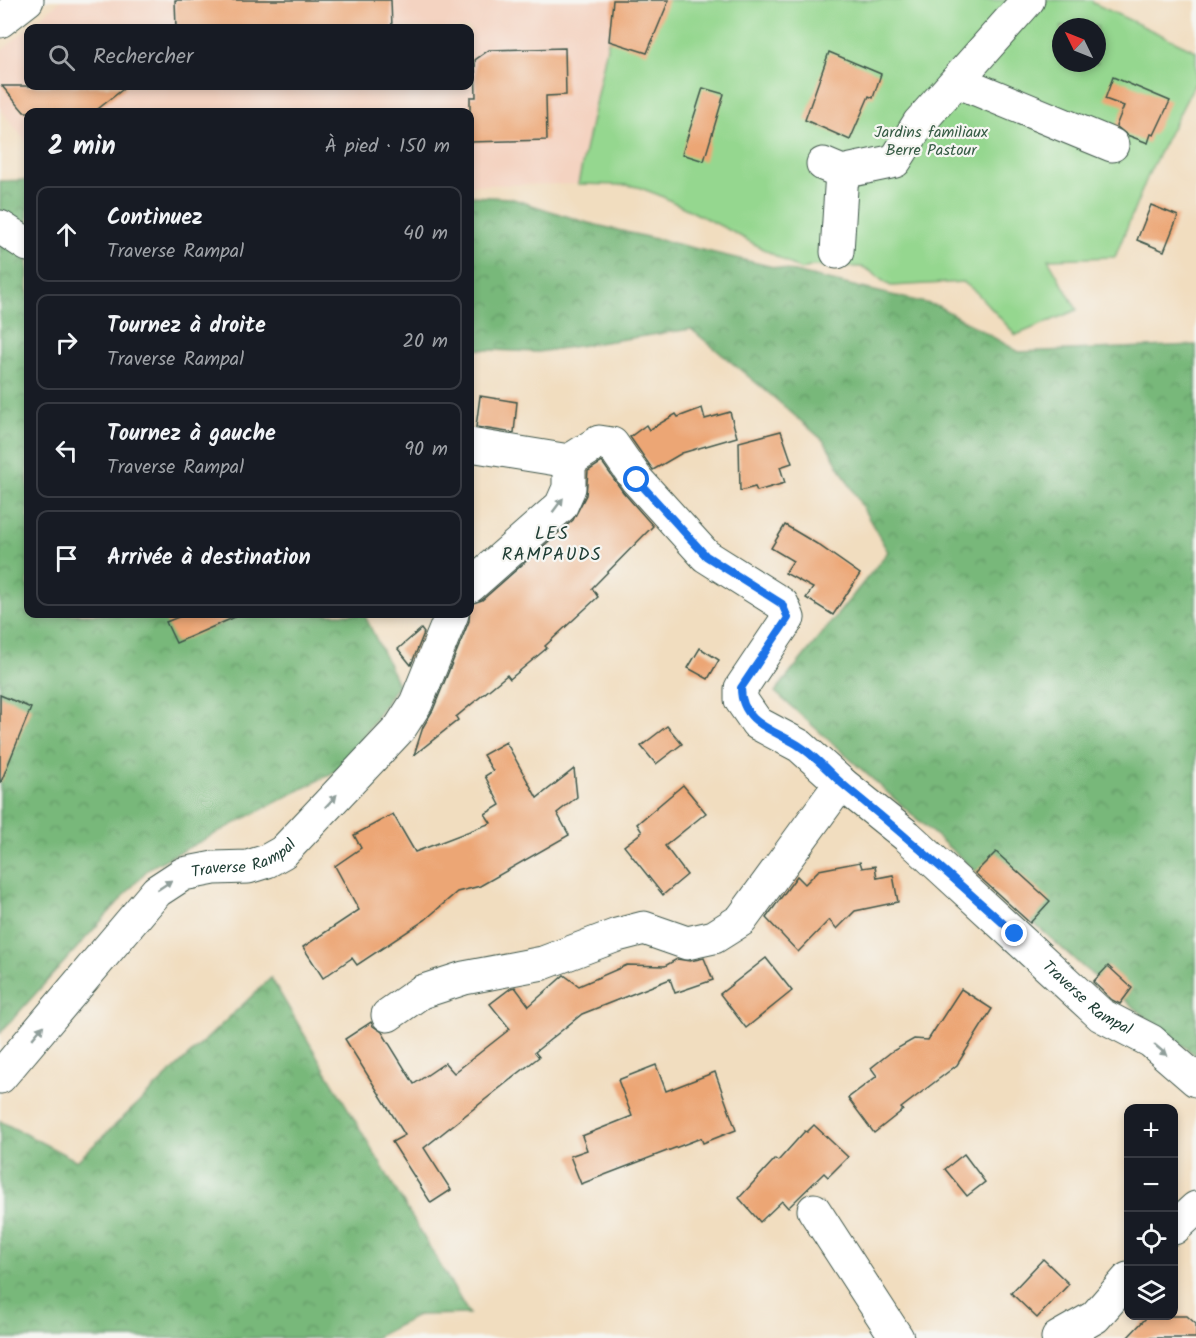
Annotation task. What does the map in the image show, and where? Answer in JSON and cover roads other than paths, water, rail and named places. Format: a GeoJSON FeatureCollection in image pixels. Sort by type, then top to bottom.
{"type":"FeatureCollection","features":[{"type":"Feature","properties":{"kind":"street"},"geometry":{"type":"LineString","coordinates":[[0,21],[27,0]]}},
{"type":"Feature","properties":{"kind":"street"},"geometry":{"type":"LineString","coordinates":[[837,252],[832,168],[895,161],[919,123],[1028,0]]}},
{"type":"Feature","properties":{"kind":"street"},"geometry":{"type":"LineString","coordinates":[[957,81],[1112,145]]}},
{"type":"Feature","properties":{"kind":"street"},"geometry":{"type":"LineString","coordinates":[[0,227],[24,242]]}},
{"type":"Feature","properties":{"kind":"street","name":"Traverse Rampal"},"geometry":{"type":"LineString","coordinates":[[569,461],[599,442],[612,444],[637,480],[706,556],[782,604],[788,618],[741,688],[741,700],[757,723],[800,746],[907,836],[1101,1015],[1151,1041],[1196,1080]]}},
{"type":"Feature","properties":{"kind":"street"},"geometry":{"type":"LineString","coordinates":[[474,446],[569,461],[569,488],[561,506],[474,582]]}},
{"type":"Feature","properties":{"kind":"street","name":"Traverse Rampal"},"geometry":{"type":"LineString","coordinates":[[0,1077],[157,891],[183,874],[214,868],[248,867],[267,861],[283,852],[400,728],[416,703],[440,621]]}},
{"type":"Feature","properties":{"kind":"street"},"geometry":{"type":"LineString","coordinates":[[388,1015],[421,992],[464,978],[543,963],[616,935],[644,928],[687,943],[714,937],[741,920],[842,783]]}},
{"type":"Feature","properties":{"kind":"street"},"geometry":{"type":"LineString","coordinates":[[1178,1224],[1196,1208]]}},
{"type":"Feature","properties":{"kind":"street"},"geometry":{"type":"LineString","coordinates":[[814,1210],[897,1338]]}},
{"type":"Feature","properties":{"kind":"street"},"geometry":{"type":"LineString","coordinates":[[1058,1338],[1095,1317],[1124,1284]]}},
{"type":"Feature","properties":{"kind":"district","name":"LES RAMPAUDS"},"geometry":{"type":"Point","coordinates":[552,544]}},
{"type":"Feature","properties":{"kind":"park label","name":"Jardins familiaux Berre Pastour"},"geometry":{"type":"Point","coordinates":[931,141]}}]}
